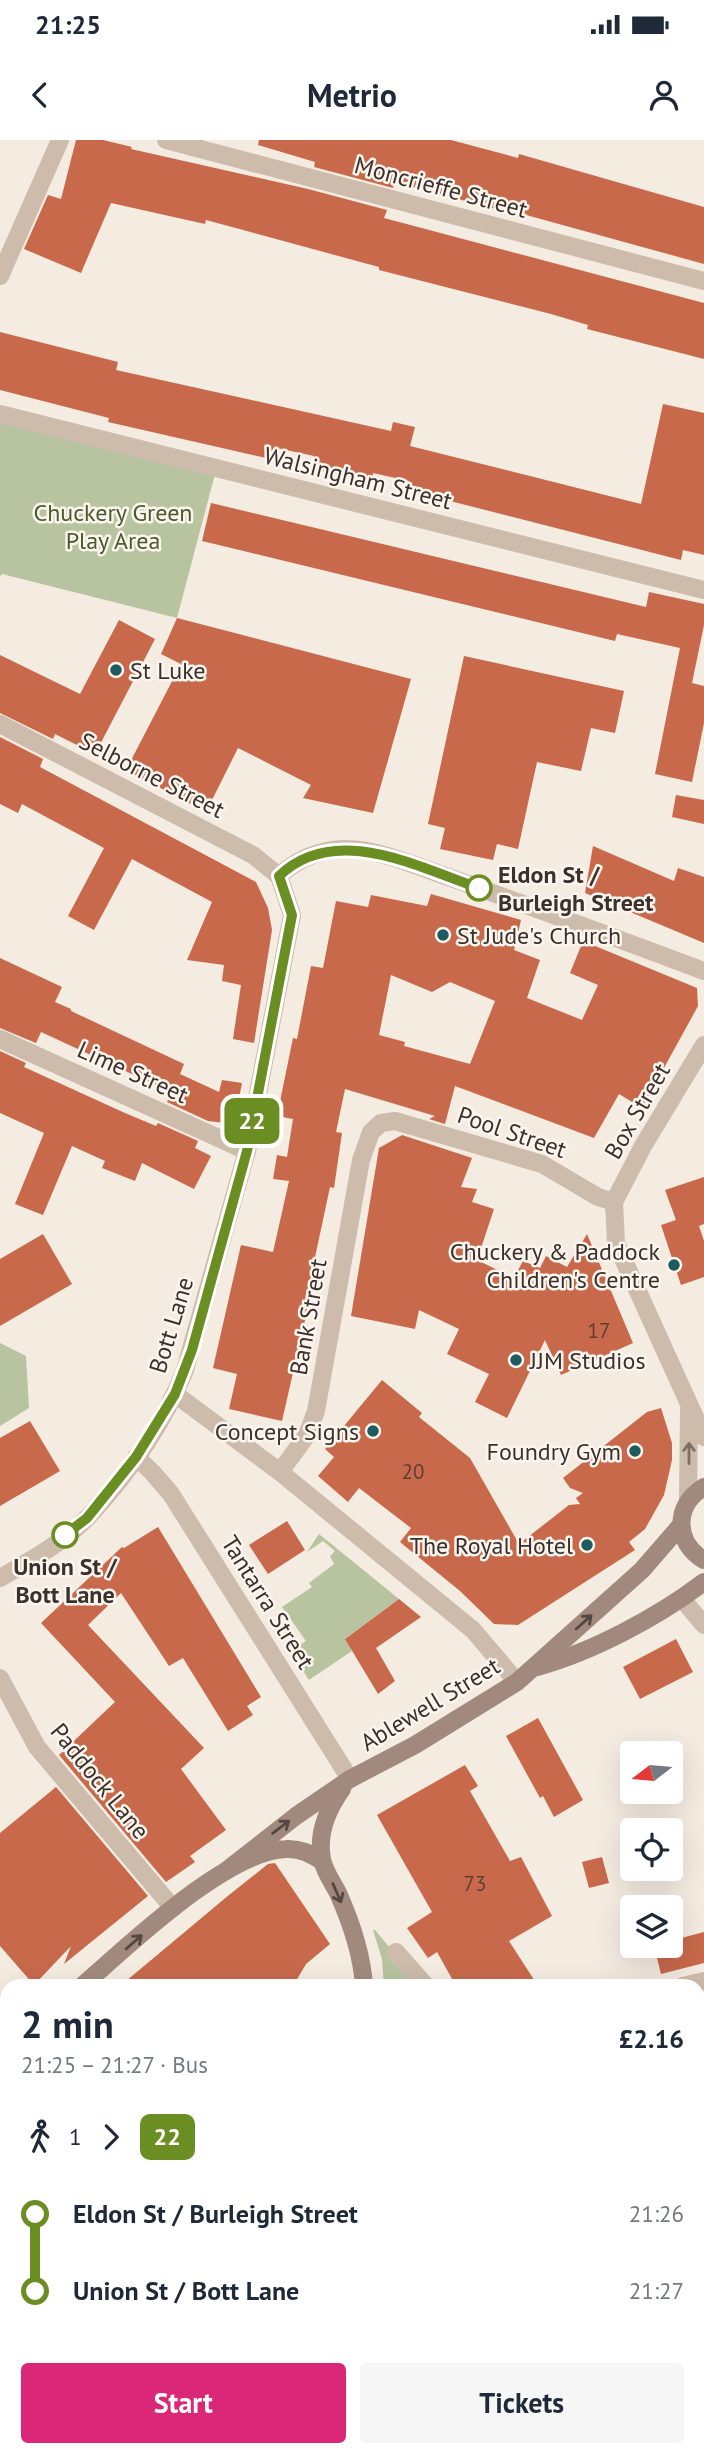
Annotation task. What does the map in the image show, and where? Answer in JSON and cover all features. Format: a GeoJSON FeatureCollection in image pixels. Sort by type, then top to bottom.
{"type":"FeatureCollection","features":[{"type":"Feature","properties":{"kind":"street"},"geometry":{"type":"LineString","coordinates":[[0,276],[60,140]]}},
{"type":"Feature","properties":{"kind":"street","name":"Moncrieffe Street"},"geometry":{"type":"LineString","coordinates":[[166,140],[704,281]]}},
{"type":"Feature","properties":{"kind":"street","name":"Walsingham Street"},"geometry":{"type":"LineString","coordinates":[[0,414],[704,590]]}},
{"type":"Feature","properties":{"kind":"street","name":"Selborne Street"},"geometry":{"type":"LineString","coordinates":[[0,724],[253,855],[279,876]]}},
{"type":"Feature","properties":{"kind":"street"},"geometry":{"type":"LineString","coordinates":[[279,876],[292,863],[318,853],[347,849],[388,856],[704,971]]}},
{"type":"Feature","properties":{"kind":"street","name":"Bott Lane"},"geometry":{"type":"LineString","coordinates":[[279,876],[292,915],[247,1151],[192,1350],[175,1394],[280,1472],[473,1630],[517,1682]]}},
{"type":"Feature","properties":{"kind":"street","name":"Lime Street"},"geometry":{"type":"LineString","coordinates":[[0,1039],[247,1151]]}},
{"type":"Feature","properties":{"kind":"street","name":"Box Street"},"geometry":{"type":"LineString","coordinates":[[614,1202],[643,1146],[704,1045]]}},
{"type":"Feature","properties":{"kind":"street","name":"Pool Street"},"geometry":{"type":"LineString","coordinates":[[361,1160],[371,1132],[381,1123],[395,1121],[542,1164],[598,1197],[614,1202]]}},
{"type":"Feature","properties":{"kind":"street","name":"Bank Street"},"geometry":{"type":"LineString","coordinates":[[280,1472],[307,1435],[316,1411],[361,1160]]}},
{"type":"Feature","properties":{"kind":"street"},"geometry":{"type":"LineString","coordinates":[[614,1202],[616,1243],[704,1437]]}},
{"type":"Feature","properties":{"kind":"street"},"geometry":{"type":"LineString","coordinates":[[0,1578],[28,1562],[87,1518],[136,1457],[175,1394]]}},
{"type":"Feature","properties":{"kind":"street"},"geometry":{"type":"LineString","coordinates":[[688,1500],[689,1407]]}},
{"type":"Feature","properties":{"kind":"street","name":"Tantarra Street"},"geometry":{"type":"LineString","coordinates":[[136,1457],[171,1494],[350,1779]]}},
{"type":"Feature","properties":{"kind":"street"},"geometry":{"type":"LineString","coordinates":[[704,1487],[688,1500],[682,1512],[681,1525],[688,1546],[704,1560]]}},
{"type":"Feature","properties":{"kind":"street","name":"Ablewell Street"},"geometry":{"type":"LineString","coordinates":[[90,1979],[173,1908],[296,1816],[350,1779],[415,1745],[517,1682],[642,1570],[681,1525]]}},
{"type":"Feature","properties":{"kind":"street","name":"Ablewell Street"},"geometry":{"type":"LineString","coordinates":[[534,1668],[569,1658],[682,1599],[704,1582]]}},
{"type":"Feature","properties":{"kind":"street"},"geometry":{"type":"LineString","coordinates":[[682,1599],[704,1625]]}},
{"type":"Feature","properties":{"kind":"street","name":"Paddock Lane"},"geometry":{"type":"LineString","coordinates":[[0,1678],[37,1747],[173,1908]]}},
{"type":"Feature","properties":{"kind":"street","name":"Ablewell Street"},"geometry":{"type":"LineString","coordinates":[[322,1861],[322,1832],[327,1814],[350,1779]]}},
{"type":"Feature","properties":{"kind":"street","name":"Ablewell Street"},"geometry":{"type":"LineString","coordinates":[[227,1870],[265,1854],[290,1849],[307,1852],[322,1861]]}},
{"type":"Feature","properties":{"kind":"street"},"geometry":{"type":"LineString","coordinates":[[322,1861],[351,1926],[363,1979]]}},
{"type":"Feature","properties":{"kind":"street"},"geometry":{"type":"LineString","coordinates":[[396,1952],[420,1979]]}},
{"type":"Feature","properties":{"kind":"green space","name":"Chuckery Green Play Area"},"geometry":{"type":"Polygon","coordinates":[[[0,421],[215,474],[177,618],[2,574],[0,577],[0,421]]]}},
{"type":"Feature","properties":{"kind":"green space"},"geometry":{"type":"Polygon","coordinates":[[[0,1343],[26,1356],[29,1408],[0,1426],[0,1343]]]}},
{"type":"Feature","properties":{"kind":"green space"},"geometry":{"type":"Polygon","coordinates":[[[319,1534],[399,1599],[346,1638],[352,1651],[309,1680],[290,1651],[306,1641],[282,1607],[312,1587],[309,1583],[334,1564],[330,1556],[335,1551],[323,1541],[307,1552],[319,1534]]]}},
{"type":"Feature","properties":{"kind":"green space"},"geometry":{"type":"Polygon","coordinates":[[[373,1930],[395,1954],[390,1959],[409,1979],[383,1979],[382,1959],[373,1930]]]}},
{"type":"Feature","properties":{"kind":"building"},"geometry":{"type":"Polygon","coordinates":[[[76,140],[103,140],[132,147],[131,149],[308,189],[387,210],[384,218],[704,303],[704,359],[587,329],[588,325],[551,314],[379,270],[379,267],[206,220],[205,224],[111,203],[81,273],[24,249],[48,195],[61,199],[76,140]]]}},
{"type":"Feature","properties":{"kind":"building"},"geometry":{"type":"Polygon","coordinates":[[[259,140],[451,140],[518,158],[519,154],[704,207],[704,264],[497,207],[496,209],[394,182],[393,188],[314,167],[315,162],[258,145],[259,140]]]}},
{"type":"Feature","properties":{"kind":"building"},"geometry":{"type":"Polygon","coordinates":[[[0,332],[118,362],[116,370],[391,431],[393,422],[415,427],[410,446],[641,504],[663,404],[704,413],[704,555],[683,550],[681,560],[407,490],[409,481],[373,473],[371,482],[311,468],[314,456],[277,448],[275,460],[108,422],[109,418],[0,390],[0,332]]]}},
{"type":"Feature","properties":{"kind":"building"},"geometry":{"type":"Polygon","coordinates":[[[211,503],[646,607],[649,592],[704,604],[704,625],[692,683],[704,686],[704,723],[692,782],[655,774],[680,648],[617,634],[615,641],[202,541],[211,503]]]}},
{"type":"Feature","properties":{"kind":"building"},"geometry":{"type":"Polygon","coordinates":[[[177,618],[411,679],[373,813],[303,798],[311,785],[238,748],[206,812],[126,770],[181,664],[161,654],[177,618]]]}},
{"type":"Feature","properties":{"kind":"building","name":"St Luke"},"geometry":{"type":"Polygon","coordinates":[[[119,620],[155,639],[95,754],[55,734],[53,739],[0,713],[0,655],[80,694],[119,620]]]}},
{"type":"Feature","properties":{"kind":"building"},"geometry":{"type":"Polygon","coordinates":[[[464,656],[624,691],[615,733],[591,728],[581,771],[537,762],[518,849],[497,844],[493,860],[440,849],[445,828],[428,824],[464,656]]]}},
{"type":"Feature","properties":{"kind":"building"},"geometry":{"type":"Polygon","coordinates":[[[0,737],[43,759],[40,767],[256,882],[268,908],[272,930],[254,1043],[233,1039],[241,985],[222,981],[224,965],[187,960],[212,902],[132,859],[94,930],[68,916],[104,848],[22,804],[18,813],[0,804],[0,737]]]}},
{"type":"Feature","properties":{"kind":"building"},"geometry":{"type":"Polygon","coordinates":[[[676,795],[704,800],[704,824],[672,817],[676,795]]]}},
{"type":"Feature","properties":{"kind":"building"},"geometry":{"type":"Polygon","coordinates":[[[593,846],[674,881],[678,868],[704,877],[704,943],[585,893],[593,846]]]}},
{"type":"Feature","properties":{"kind":"building"},"geometry":{"type":"Polygon","coordinates":[[[431,894],[521,920],[514,950],[540,960],[527,998],[582,1020],[598,985],[570,973],[583,941],[697,988],[698,1006],[642,1108],[619,1094],[594,1138],[455,1086],[445,1124],[429,1119],[435,1116],[345,1089],[336,1132],[342,1133],[334,1188],[330,1187],[314,1262],[318,1263],[282,1421],[229,1409],[237,1374],[213,1368],[241,1245],[273,1252],[289,1181],[273,1179],[277,1155],[287,1157],[293,1119],[277,1116],[293,1038],[297,1039],[311,966],[323,968],[336,901],[368,907],[371,895],[427,906],[431,894]],[[391,975],[379,1035],[405,1042],[404,1046],[470,1064],[495,1001],[450,982],[432,992],[391,975]]]}},
{"type":"Feature","properties":{"kind":"building"},"geometry":{"type":"Polygon","coordinates":[[[0,958],[62,987],[55,1002],[184,1064],[180,1074],[219,1092],[222,1080],[242,1083],[234,1124],[208,1121],[167,1102],[171,1092],[41,1032],[36,1043],[0,1028],[0,958]]]}},
{"type":"Feature","properties":{"kind":"building"},"geometry":{"type":"Polygon","coordinates":[[[0,1051],[26,1063],[24,1067],[125,1113],[156,1126],[158,1123],[198,1141],[195,1148],[211,1156],[194,1189],[142,1163],[135,1181],[102,1168],[105,1161],[72,1146],[43,1215],[15,1204],[44,1133],[0,1113],[0,1051]]]}},
{"type":"Feature","properties":{"kind":"building"},"geometry":{"type":"Polygon","coordinates":[[[402,1135],[472,1158],[461,1187],[477,1189],[472,1202],[494,1209],[477,1260],[514,1278],[523,1261],[540,1268],[546,1256],[567,1267],[587,1234],[633,1343],[561,1375],[545,1340],[507,1418],[475,1402],[489,1374],[447,1354],[459,1329],[419,1310],[415,1329],[351,1316],[379,1148],[402,1135]]]}},
{"type":"Feature","properties":{"kind":"building"},"geometry":{"type":"Polygon","coordinates":[[[704,1177],[704,1224],[699,1226],[704,1241],[704,1277],[681,1285],[661,1225],[676,1220],[665,1190],[704,1177]]]}},
{"type":"Feature","properties":{"kind":"building"},"geometry":{"type":"Polygon","coordinates":[[[43,1234],[72,1284],[0,1326],[0,1259],[43,1234]]]}},
{"type":"Feature","properties":{"kind":"building"},"geometry":{"type":"Polygon","coordinates":[[[382,1380],[422,1413],[419,1417],[470,1458],[519,1544],[569,1505],[580,1504],[576,1498],[583,1493],[570,1488],[563,1478],[647,1412],[661,1408],[672,1443],[672,1460],[664,1495],[645,1529],[629,1542],[635,1550],[518,1625],[494,1624],[460,1591],[400,1542],[411,1528],[359,1488],[348,1502],[318,1476],[334,1457],[325,1449],[382,1380]]]}},
{"type":"Feature","properties":{"kind":"building"},"geometry":{"type":"Polygon","coordinates":[[[30,1421],[60,1471],[0,1506],[0,1438],[30,1421]]]}},
{"type":"Feature","properties":{"kind":"building"},"geometry":{"type":"Polygon","coordinates":[[[287,1521],[305,1550],[268,1574],[249,1545],[287,1521]]]}},
{"type":"Feature","properties":{"kind":"building"},"geometry":{"type":"Polygon","coordinates":[[[158,1527],[261,1697],[247,1706],[253,1715],[228,1731],[183,1658],[169,1666],[121,1593],[88,1625],[204,1748],[181,1769],[226,1830],[190,1856],[195,1862],[166,1882],[59,1755],[115,1702],[41,1623],[122,1547],[158,1527]]]}},
{"type":"Feature","properties":{"kind":"building"},"geometry":{"type":"Polygon","coordinates":[[[399,1599],[421,1617],[376,1648],[395,1681],[378,1694],[345,1639],[399,1599]]]}},
{"type":"Feature","properties":{"kind":"building"},"geometry":{"type":"Polygon","coordinates":[[[676,1639],[693,1672],[640,1699],[623,1667],[676,1639]]]}},
{"type":"Feature","properties":{"kind":"building"},"geometry":{"type":"Polygon","coordinates":[[[538,1718],[583,1800],[554,1817],[543,1796],[540,1798],[506,1736],[538,1718]]]}},
{"type":"Feature","properties":{"kind":"building"},"geometry":{"type":"Polygon","coordinates":[[[465,1765],[478,1786],[470,1791],[510,1861],[521,1857],[552,1916],[509,1941],[533,1979],[452,1979],[437,1952],[428,1958],[407,1928],[432,1912],[377,1815],[465,1765]]]}},
{"type":"Feature","properties":{"kind":"building"},"geometry":{"type":"Polygon","coordinates":[[[56,1787],[148,1896],[64,1964],[71,1946],[40,1979],[29,1979],[0,1946],[0,1833],[56,1787]]]}},
{"type":"Feature","properties":{"kind":"building"},"geometry":{"type":"Polygon","coordinates":[[[602,1857],[609,1883],[589,1888],[582,1862],[602,1857]]]}},
{"type":"Feature","properties":{"kind":"building"},"geometry":{"type":"Polygon","coordinates":[[[275,1863],[330,1944],[306,1964],[297,1979],[128,1979],[229,1895],[268,1864],[275,1863]]]}},
{"type":"Feature","properties":{"kind":"building"},"geometry":{"type":"Polygon","coordinates":[[[704,1932],[704,1963],[661,1974],[657,1958],[683,1958],[683,1938],[704,1932]]]}},
{"type":"Feature","properties":{"kind":"bus line","name":"22"},"geometry":{"type":"LineString","coordinates":[[65,1535],[87,1518],[136,1457],[175,1394],[192,1350],[247,1151],[292,915],[279,876],[292,863],[318,853],[347,849],[388,856],[479,888]]}},
{"type":"Feature","properties":{"kind":"place","name":"St Luke"},"geometry":{"type":"Point","coordinates":[116,670]}},
{"type":"Feature","properties":{"kind":"place","name":"Eldon St / Burleigh Street"},"geometry":{"type":"Point","coordinates":[479,888]}},
{"type":"Feature","properties":{"kind":"place","name":"St Jude's Church"},"geometry":{"type":"Point","coordinates":[443,935]}},
{"type":"Feature","properties":{"kind":"place","name":"Chuckery & Paddock Children's Centre"},"geometry":{"type":"Point","coordinates":[674,1265]}},
{"type":"Feature","properties":{"kind":"place","name":"JJM Studios"},"geometry":{"type":"Point","coordinates":[516,1360]}},
{"type":"Feature","properties":{"kind":"place","name":"Concept Signs"},"geometry":{"type":"Point","coordinates":[373,1431]}},
{"type":"Feature","properties":{"kind":"place","name":"Foundry Gym"},"geometry":{"type":"Point","coordinates":[635,1451]}},
{"type":"Feature","properties":{"kind":"place","name":"Union St / Bott Lane"},"geometry":{"type":"Point","coordinates":[65,1535]}},
{"type":"Feature","properties":{"kind":"place","name":"The Royal Hotel"},"geometry":{"type":"Point","coordinates":[587,1545]}}]}
